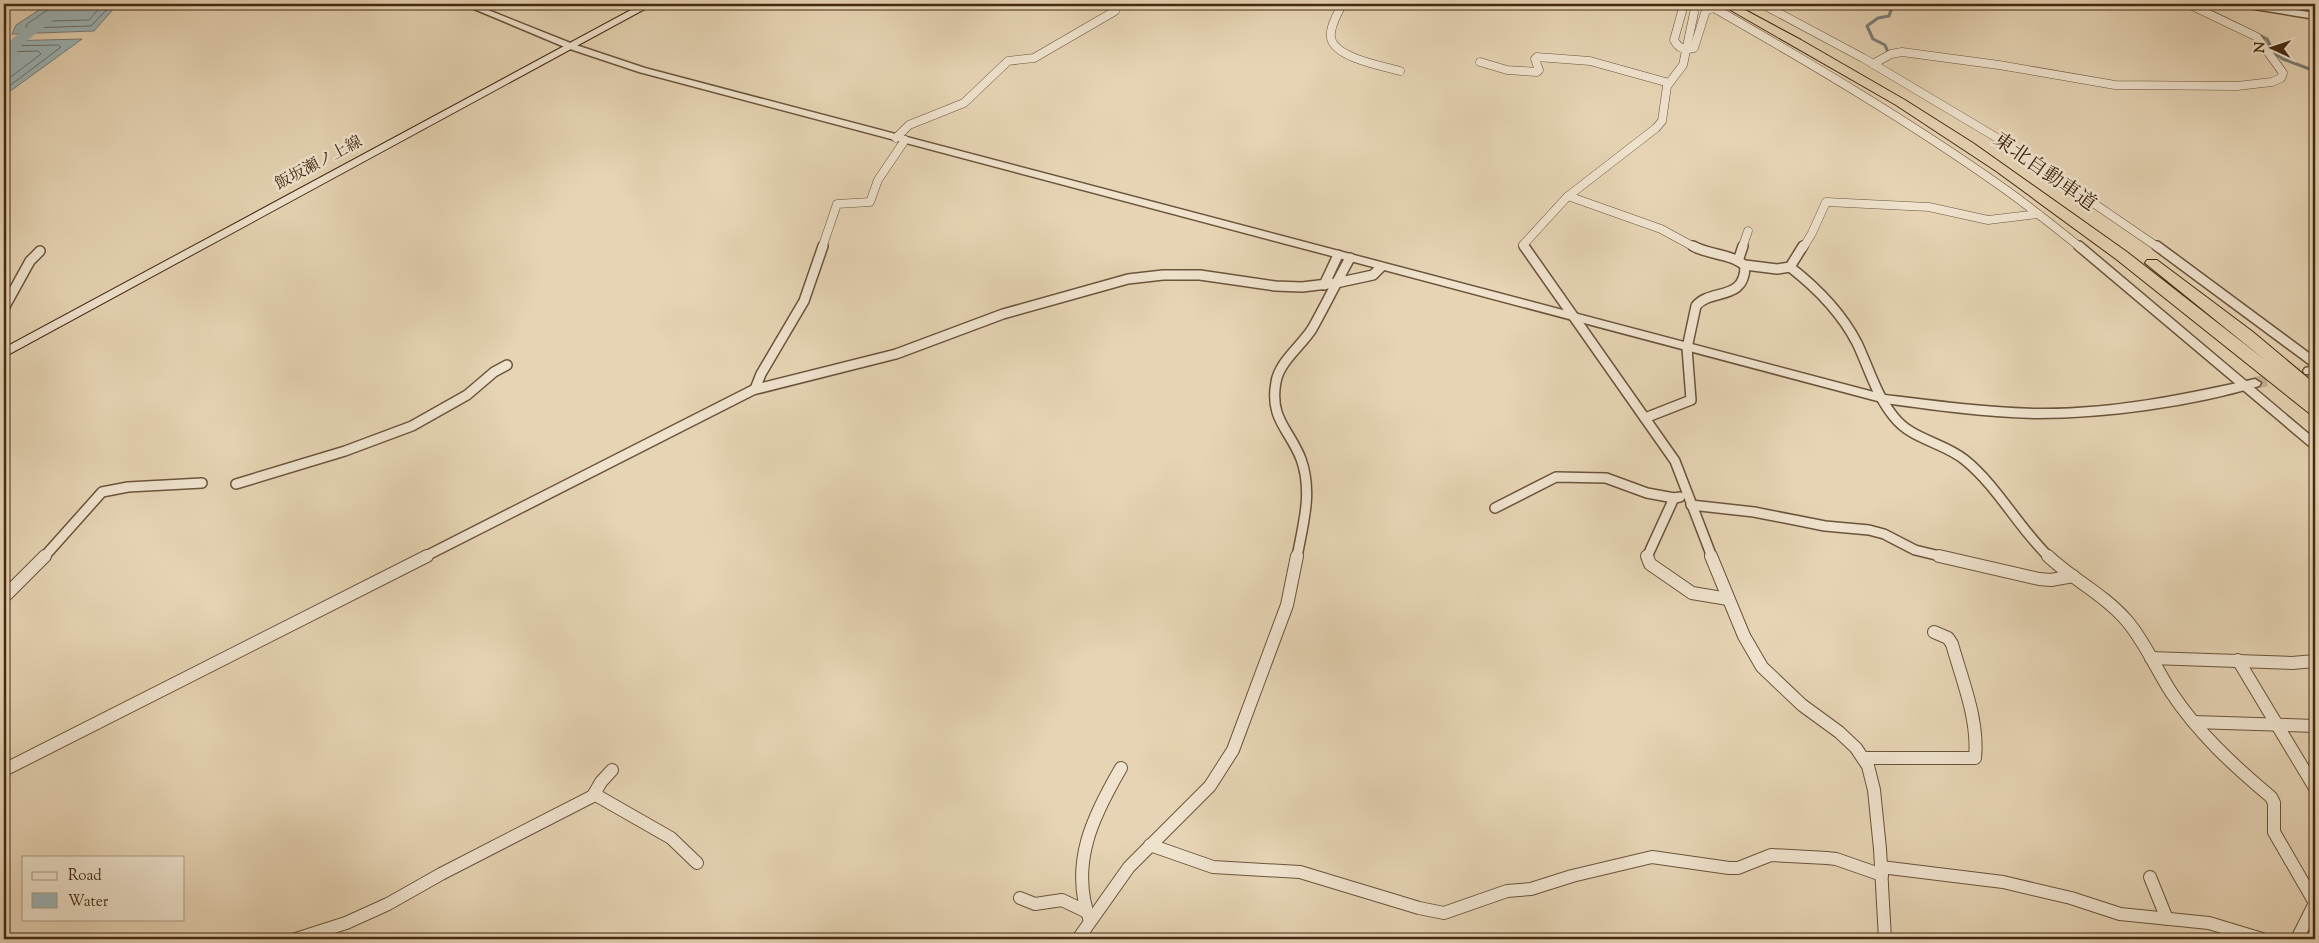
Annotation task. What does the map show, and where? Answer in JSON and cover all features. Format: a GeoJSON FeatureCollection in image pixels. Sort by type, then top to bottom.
{"type":"FeatureCollection","features":[{"type":"Feature","properties":{"kind":"highway","name":"東北自動車道"},"geometry":{"type":"LineString","coordinates":[[1726,4],[1885,93],[1999,167],[2138,267],[2230,339],[2315,410]]}},
{"type":"Feature","properties":{"kind":"highway","name":"東北自動車道"},"geometry":{"type":"LineString","coordinates":[[1742,4],[1885,85],[2010,163],[2155,265],[2247,336],[2315,393]]}},
{"type":"Feature","properties":{"kind":"highway"},"geometry":{"type":"LineString","coordinates":[[2230,339],[2315,415]]}},
{"type":"Feature","properties":{"kind":"main road","name":"飯坂瀬ノ上線"},"geometry":{"type":"LineString","coordinates":[[4,353],[649,4]]}},
{"type":"Feature","properties":{"kind":"street"},"geometry":{"type":"LineString","coordinates":[[466,4],[570,46],[642,70],[1881,398],[1998,411],[2058,413],[2130,406],[2251,384]]}},
{"type":"Feature","properties":{"kind":"street"},"geometry":{"type":"LineString","coordinates":[[1342,4],[1332,34],[1335,44],[1350,56],[1400,71]]}},
{"type":"Feature","properties":{"kind":"street"},"geometry":{"type":"LineString","coordinates":[[1684,4],[1674,40],[1676,46],[1685,50],[1694,48],[1706,10],[1714,8],[1856,92],[1950,151],[2038,214],[2251,384],[2315,445]]}},
{"type":"Feature","properties":{"kind":"street"},"geometry":{"type":"LineString","coordinates":[[1762,4],[1873,64],[2004,142],[2112,214],[2313,368]]}},
{"type":"Feature","properties":{"kind":"street"},"geometry":{"type":"LineString","coordinates":[[1873,64],[1891,54],[1902,52],[1982,62],[2115,85],[2237,86],[2272,82],[2281,78],[2283,73],[2280,67],[2257,37],[2246,30],[2188,4]]}},
{"type":"Feature","properties":{"kind":"street"},"geometry":{"type":"LineString","coordinates":[[2242,4],[2315,16]]}},
{"type":"Feature","properties":{"kind":"street"},"geometry":{"type":"LineString","coordinates":[[755,390],[761,374],[804,301],[837,204],[870,202],[878,180],[909,125],[964,103],[1008,61],[1034,58],[1115,11]]}},
{"type":"Feature","properties":{"kind":"street"},"geometry":{"type":"LineString","coordinates":[[1694,13],[1683,65],[1669,83],[1665,93],[1662,121],[1656,128],[1568,196],[1523,245],[1577,319],[1675,461],[1728,599],[1744,636],[1762,667],[1802,705],[1839,732],[1864,758],[1874,790],[1882,871],[1885,939]]}},
{"type":"Feature","properties":{"kind":"street"},"geometry":{"type":"LineString","coordinates":[[1480,62],[1507,70],[1537,72],[1539,70],[1535,59],[1537,57],[1584,60],[1669,83]]}},
{"type":"Feature","properties":{"kind":"street"},"geometry":{"type":"LineString","coordinates":[[1568,196],[1661,229],[1702,251],[1742,263],[1777,269],[1790,267],[1812,233],[1826,202],[1929,207],[1988,220],[2038,214]]}},
{"type":"Feature","properties":{"kind":"street"},"geometry":{"type":"LineString","coordinates":[[1645,418],[1690,400],[1687,348],[1696,306],[1699,302],[1741,285],[1745,278],[1742,263],[1748,231]]}},
{"type":"Feature","properties":{"kind":"street"},"geometry":{"type":"LineString","coordinates":[[4,308],[30,261],[40,251]]}},
{"type":"Feature","properties":{"kind":"street"},"geometry":{"type":"LineString","coordinates":[[1324,285],[1338,255]]}},
{"type":"Feature","properties":{"kind":"street"},"geometry":{"type":"LineString","coordinates":[[1078,939],[1088,916],[1129,867],[1210,786],[1222,768],[1242,728],[1278,635],[1300,550],[1308,490],[1302,459],[1278,419],[1274,394],[1276,379],[1282,368],[1311,330],[1350,258]]}},
{"type":"Feature","properties":{"kind":"street"},"geometry":{"type":"LineString","coordinates":[[4,770],[407,567],[736,397],[755,390],[896,354],[1004,314],[1128,279],[1183,274],[1285,287],[1324,285],[1373,276],[1381,266]]}},
{"type":"Feature","properties":{"kind":"street"},"geometry":{"type":"LineString","coordinates":[[1790,267],[1831,305],[1848,327],[1881,398],[1887,409],[1901,426],[1952,450],[1974,468],[2035,543],[2060,567],[2120,613],[2131,625],[2174,697],[2194,722],[2215,746],[2271,797],[2274,803],[2274,832],[2315,903],[2314,908],[2299,930],[2297,939]]}},
{"type":"Feature","properties":{"kind":"street"},"geometry":{"type":"LineString","coordinates":[[236,484],[345,451],[412,426],[467,395],[494,372],[507,365]]}},
{"type":"Feature","properties":{"kind":"street"},"geometry":{"type":"LineString","coordinates":[[1495,508],[1556,477],[1606,478],[1647,493],[1825,526],[1869,530],[1884,534],[1915,550],[2039,579],[2050,580],[2073,576]]}},
{"type":"Feature","properties":{"kind":"street"},"geometry":{"type":"LineString","coordinates":[[4,597],[63,538],[92,501],[102,492],[128,487],[202,483]]}},
{"type":"Feature","properties":{"kind":"street"},"geometry":{"type":"LineString","coordinates":[[1674,498],[1647,556],[1650,564],[1692,593],[1728,599]]}},
{"type":"Feature","properties":{"kind":"street"},"geometry":{"type":"LineString","coordinates":[[1864,758],[1975,758],[1977,751],[1973,730],[1952,644],[1948,638],[1934,632]]}},
{"type":"Feature","properties":{"kind":"street"},"geometry":{"type":"LineString","coordinates":[[2151,658],[2292,663],[2315,660]]}},
{"type":"Feature","properties":{"kind":"street"},"geometry":{"type":"LineString","coordinates":[[2238,660],[2315,788]]}},
{"type":"Feature","properties":{"kind":"street"},"geometry":{"type":"LineString","coordinates":[[2194,722],[2315,726]]}},
{"type":"Feature","properties":{"kind":"street"},"geometry":{"type":"LineString","coordinates":[[1088,916],[1083,897],[1088,835],[1100,806],[1121,768]]}},
{"type":"Feature","properties":{"kind":"street"},"geometry":{"type":"LineString","coordinates":[[296,939],[346,923],[388,904],[594,794],[601,782],[612,770]]}},
{"type":"Feature","properties":{"kind":"street"},"geometry":{"type":"LineString","coordinates":[[594,794],[671,838],[697,863]]}},
{"type":"Feature","properties":{"kind":"street"},"geometry":{"type":"LineString","coordinates":[[1150,845],[1213,867],[1300,872],[1418,908],[1444,913],[1507,891],[1531,889],[1572,876],[1652,857],[1738,868],[1771,855],[1827,858],[1882,871],[2003,882],[2063,896],[2120,914],[2209,922],[2262,939]]}},
{"type":"Feature","properties":{"kind":"street"},"geometry":{"type":"LineString","coordinates":[[2150,877],[2167,919]]}},
{"type":"Feature","properties":{"kind":"street"},"geometry":{"type":"LineString","coordinates":[[1020,898],[1035,904],[1062,900],[1088,916]]}},
{"type":"Feature","properties":{"kind":"water"},"geometry":{"type":"Polygon","coordinates":[[[48,4],[118,4],[94,31],[12,34],[16,25],[48,4]]]}},
{"type":"Feature","properties":{"kind":"water"},"geometry":{"type":"Polygon","coordinates":[[[82,39],[9,92],[4,96],[4,41],[82,39]]]}},
{"type":"Feature","properties":{"kind":"waterway"},"geometry":{"type":"LineString","coordinates":[[4,60],[18,41],[66,4]]}},
{"type":"Feature","properties":{"kind":"waterway"},"geometry":{"type":"LineString","coordinates":[[1887,50],[1885,45],[1873,39],[1867,26],[1878,18],[1889,16],[1893,4]]}},
{"type":"Feature","properties":{"kind":"waterway"},"geometry":{"type":"LineString","coordinates":[[2215,13],[2267,39],[2274,53],[2283,59],[2315,71]]}},
{"type":"Feature","properties":{"kind":"tunnel"},"geometry":{"type":"LineString","coordinates":[[2255,383],[2309,371]]}}]}
